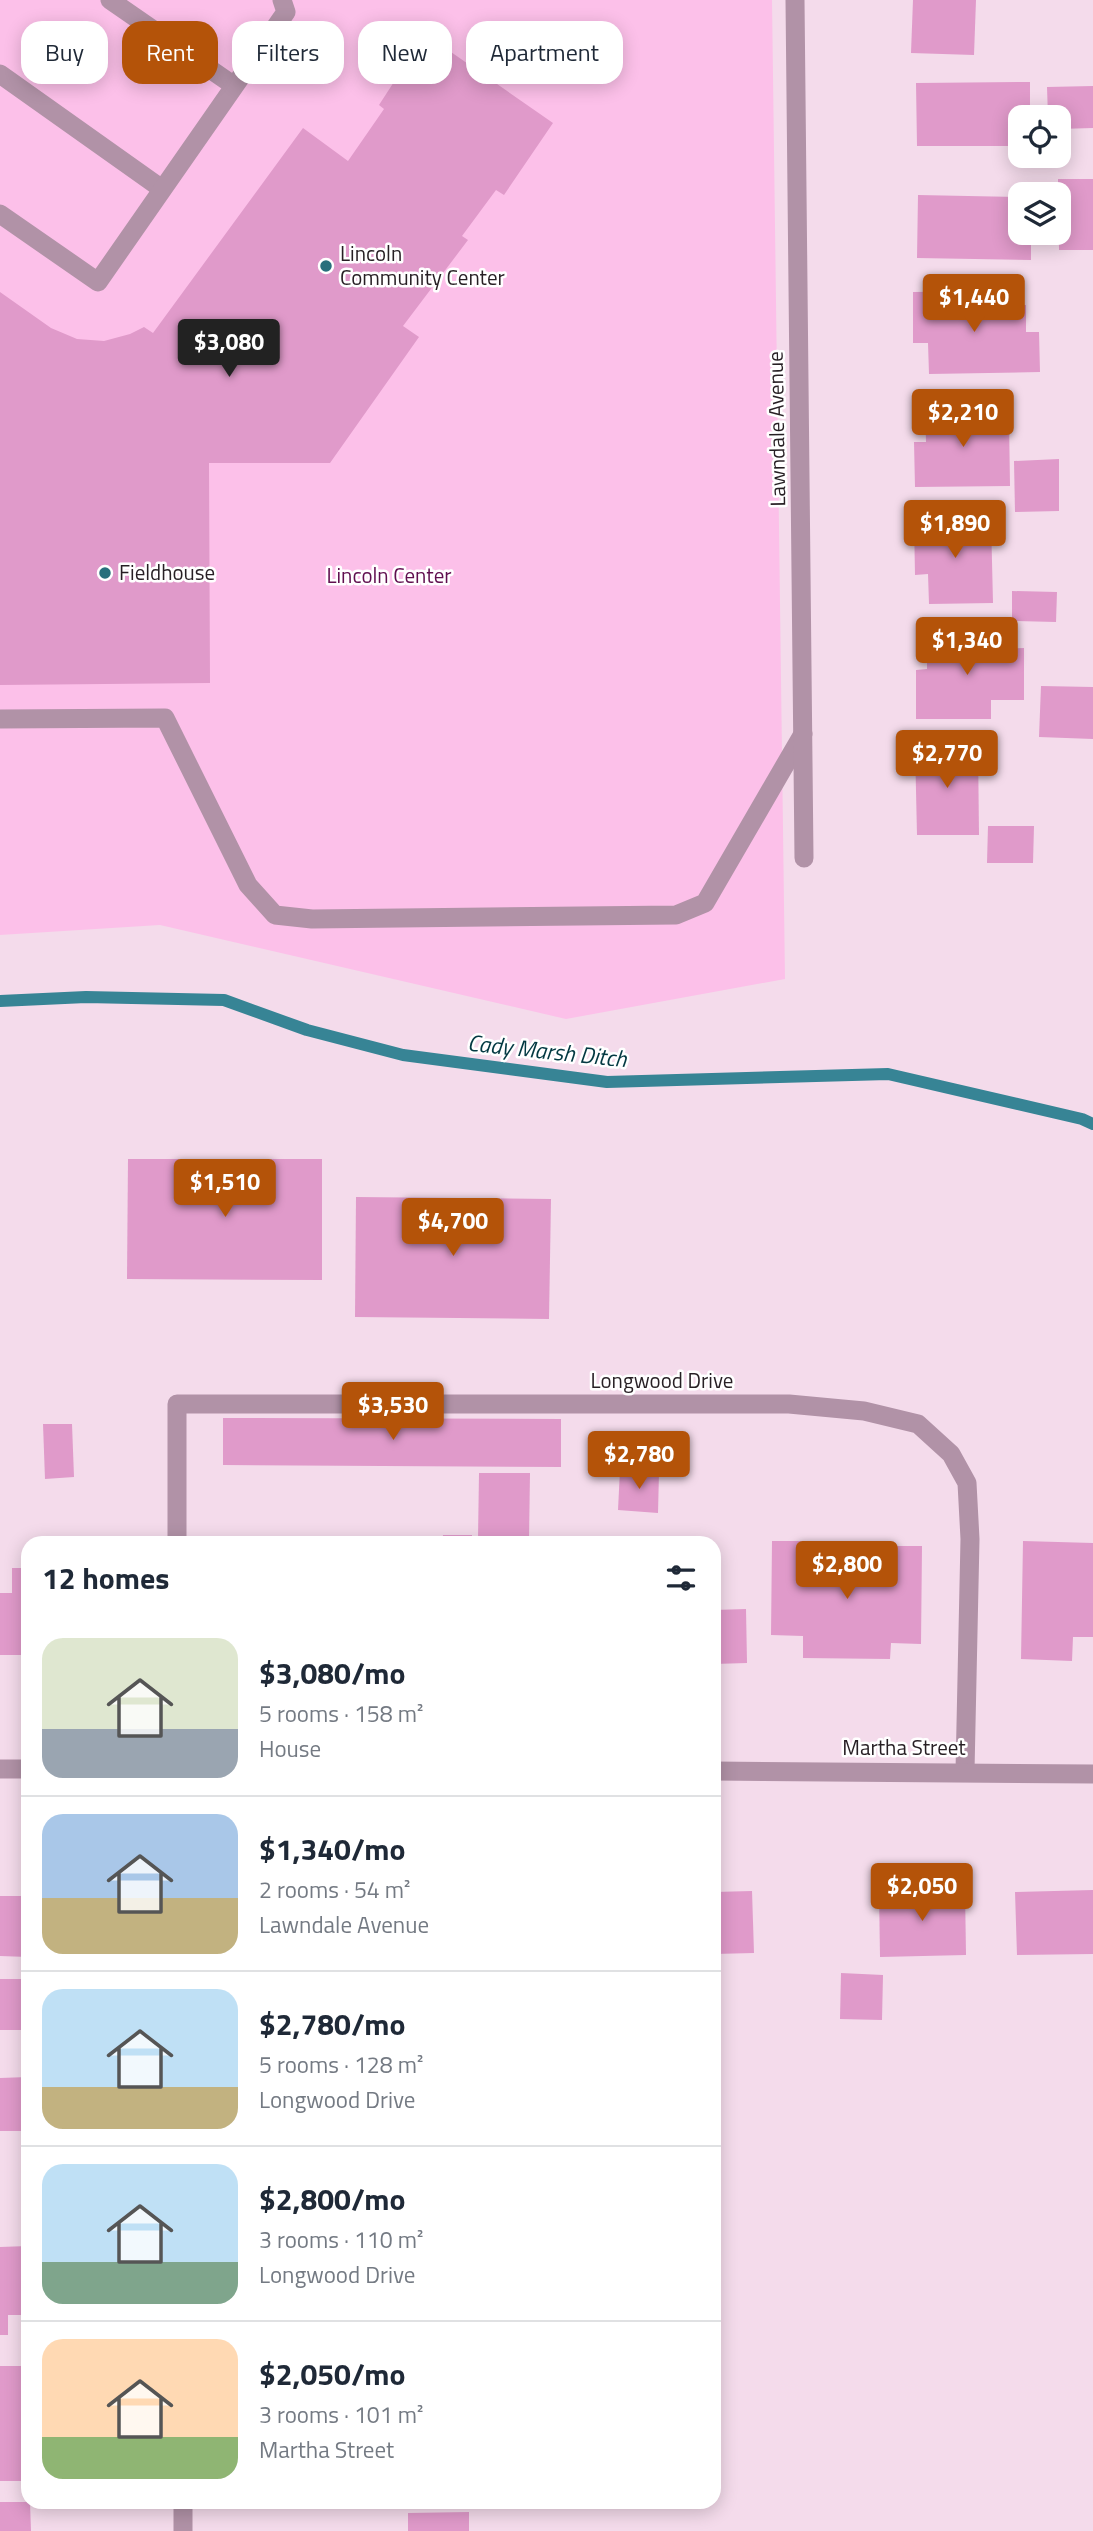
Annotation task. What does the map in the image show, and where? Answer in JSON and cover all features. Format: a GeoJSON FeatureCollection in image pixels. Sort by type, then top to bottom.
{"type":"FeatureCollection","features":[{"type":"Feature","properties":{"kind":"street"},"geometry":{"type":"LineString","coordinates":[[110,0],[233,85]]}},
{"type":"Feature","properties":{"kind":"street"},"geometry":{"type":"LineString","coordinates":[[0,214],[98,282],[286,12],[282,0]]}},
{"type":"Feature","properties":{"kind":"street","name":"Lawndale Avenue"},"geometry":{"type":"LineString","coordinates":[[795,0],[804,858]]}},
{"type":"Feature","properties":{"kind":"street"},"geometry":{"type":"LineString","coordinates":[[0,74],[162,189]]}},
{"type":"Feature","properties":{"kind":"street"},"geometry":{"type":"LineString","coordinates":[[0,719],[165,718],[248,885],[275,915],[312,919],[676,915],[705,903],[803,734]]}},
{"type":"Feature","properties":{"kind":"street","name":"Longwood Drive"},"geometry":{"type":"LineString","coordinates":[[177,1536],[177,1404],[789,1404],[864,1411],[918,1424],[951,1454],[967,1483],[970,1539],[965,1771]]}},
{"type":"Feature","properties":{"kind":"street"},"geometry":{"type":"LineString","coordinates":[[0,1769],[21,1769]]}},
{"type":"Feature","properties":{"kind":"street","name":"Martha Street"},"geometry":{"type":"LineString","coordinates":[[721,1771],[1093,1773]]}},
{"type":"Feature","properties":{"kind":"street"},"geometry":{"type":"LineString","coordinates":[[183,2509],[183,2531]]}},
{"type":"Feature","properties":{"kind":"green space","name":"Lincoln Center"},"geometry":{"type":"Polygon","coordinates":[[[0,0],[772,0],[785,979],[566,1019],[160,925],[0,935],[0,0]]]}},
{"type":"Feature","properties":{"kind":"building"},"geometry":{"type":"Polygon","coordinates":[[[913,0],[976,0],[974,55],[911,53],[913,0]]]}},
{"type":"Feature","properties":{"kind":"building","name":"Lincoln Community Center"},"geometry":{"type":"Polygon","coordinates":[[[452,53],[466,63],[466,84],[497,84],[553,123],[504,195],[496,190],[462,236],[468,240],[403,326],[419,337],[330,463],[209,463],[210,683],[0,685],[0,292],[51,328],[77,339],[104,341],[144,327],[153,333],[303,128],[348,161],[384,109],[379,105],[393,84],[452,84],[452,53]]]}},
{"type":"Feature","properties":{"kind":"building"},"geometry":{"type":"Polygon","coordinates":[[[1030,82],[1030,105],[1008,105],[1008,146],[917,146],[916,83],[1030,82]]]}},
{"type":"Feature","properties":{"kind":"building"},"geometry":{"type":"Polygon","coordinates":[[[1093,86],[1093,128],[1071,129],[1071,105],[1048,105],[1047,87],[1093,86]]]}},
{"type":"Feature","properties":{"kind":"building"},"geometry":{"type":"Polygon","coordinates":[[[1058,179],[1093,179],[1093,250],[1059,250],[1059,245],[1071,245],[1071,182],[1058,182],[1058,179]]]}},
{"type":"Feature","properties":{"kind":"building"},"geometry":{"type":"Polygon","coordinates":[[[918,195],[1008,197],[1008,245],[1031,245],[1031,260],[917,258],[918,195]]]}},
{"type":"Feature","properties":{"kind":"building"},"geometry":{"type":"Polygon","coordinates":[[[991,291],[992,305],[1026,305],[1026,332],[1039,332],[1040,372],[929,374],[928,343],[913,343],[913,292],[991,291]]]}},
{"type":"Feature","properties":{"kind":"building"},"geometry":{"type":"Polygon","coordinates":[[[989,404],[989,420],[1009,420],[1010,486],[915,487],[914,442],[926,442],[925,406],[989,404]]]}},
{"type":"Feature","properties":{"kind":"building"},"geometry":{"type":"Polygon","coordinates":[[[1059,459],[1059,511],[1015,512],[1014,461],[1059,459]]]}},
{"type":"Feature","properties":{"kind":"building"},"geometry":{"type":"Polygon","coordinates":[[[991,520],[993,603],[929,604],[928,574],[915,575],[914,521],[991,520]]]}},
{"type":"Feature","properties":{"kind":"building"},"geometry":{"type":"Polygon","coordinates":[[[1012,591],[1057,592],[1056,622],[1012,621],[1012,591]]]}},
{"type":"Feature","properties":{"kind":"building"},"geometry":{"type":"Polygon","coordinates":[[[927,632],[990,632],[990,649],[1024,648],[1024,700],[991,700],[991,719],[916,719],[916,670],[927,669],[927,632]]]}},
{"type":"Feature","properties":{"kind":"building"},"geometry":{"type":"Polygon","coordinates":[[[1041,686],[1093,687],[1093,739],[1039,737],[1041,686]]]}},
{"type":"Feature","properties":{"kind":"building"},"geometry":{"type":"Polygon","coordinates":[[[915,746],[978,746],[979,835],[917,835],[915,746]]]}},
{"type":"Feature","properties":{"kind":"building"},"geometry":{"type":"Polygon","coordinates":[[[988,826],[1034,826],[1033,863],[987,863],[988,826]]]}},
{"type":"Feature","properties":{"kind":"building"},"geometry":{"type":"Polygon","coordinates":[[[128,1159],[322,1159],[322,1280],[127,1279],[128,1159]]]}},
{"type":"Feature","properties":{"kind":"building"},"geometry":{"type":"Polygon","coordinates":[[[356,1197],[551,1199],[549,1319],[355,1317],[356,1197]]]}},
{"type":"Feature","properties":{"kind":"building"},"geometry":{"type":"Polygon","coordinates":[[[223,1418],[561,1419],[561,1467],[223,1465],[223,1418]]]}},
{"type":"Feature","properties":{"kind":"building"},"geometry":{"type":"Polygon","coordinates":[[[43,1424],[72,1424],[74,1477],[45,1479],[43,1424]]]}},
{"type":"Feature","properties":{"kind":"building"},"geometry":{"type":"Polygon","coordinates":[[[620,1470],[659,1472],[658,1513],[618,1510],[620,1470]]]}},
{"type":"Feature","properties":{"kind":"building"},"geometry":{"type":"Polygon","coordinates":[[[479,1473],[530,1473],[529,1536],[478,1536],[479,1473]]]}},
{"type":"Feature","properties":{"kind":"building"},"geometry":{"type":"Polygon","coordinates":[[[772,1541],[808,1541],[808,1558],[886,1559],[886,1546],[922,1546],[921,1644],[891,1643],[890,1659],[803,1658],[803,1636],[771,1635],[772,1541]]]}},
{"type":"Feature","properties":{"kind":"building"},"geometry":{"type":"Polygon","coordinates":[[[1023,1541],[1093,1543],[1093,1637],[1073,1637],[1072,1661],[1021,1659],[1023,1541]]]}},
{"type":"Feature","properties":{"kind":"building"},"geometry":{"type":"Polygon","coordinates":[[[12,1568],[21,1568],[21,1655],[0,1655],[0,1593],[12,1593],[12,1568]]]}},
{"type":"Feature","properties":{"kind":"building"},"geometry":{"type":"Polygon","coordinates":[[[746,1609],[747,1663],[721,1664],[721,1610],[746,1609]]]}},
{"type":"Feature","properties":{"kind":"building"},"geometry":{"type":"Polygon","coordinates":[[[965,1890],[966,1955],[880,1957],[879,1891],[965,1890]]]}},
{"type":"Feature","properties":{"kind":"building"},"geometry":{"type":"Polygon","coordinates":[[[1093,1890],[1093,1954],[1017,1955],[1015,1892],[1093,1890]]]}},
{"type":"Feature","properties":{"kind":"building"},"geometry":{"type":"Polygon","coordinates":[[[752,1891],[754,1953],[721,1954],[721,1892],[752,1891]]]}},
{"type":"Feature","properties":{"kind":"building"},"geometry":{"type":"Polygon","coordinates":[[[0,1896],[21,1896],[21,1957],[0,1956],[0,1896]]]}},
{"type":"Feature","properties":{"kind":"building"},"geometry":{"type":"Polygon","coordinates":[[[841,1973],[883,1975],[882,2020],[840,2019],[841,1973]]]}},
{"type":"Feature","properties":{"kind":"building"},"geometry":{"type":"Polygon","coordinates":[[[0,1979],[21,1979],[21,2030],[0,2030],[0,1979]]]}},
{"type":"Feature","properties":{"kind":"building"},"geometry":{"type":"Polygon","coordinates":[[[21,2077],[21,2131],[0,2131],[0,2078],[21,2077]]]}},
{"type":"Feature","properties":{"kind":"building"},"geometry":{"type":"Polygon","coordinates":[[[21,2246],[21,2315],[8,2315],[8,2335],[0,2335],[0,2247],[21,2246]]]}},
{"type":"Feature","properties":{"kind":"building"},"geometry":{"type":"Polygon","coordinates":[[[0,2366],[21,2366],[21,2481],[0,2481],[0,2366]]]}},
{"type":"Feature","properties":{"kind":"building"},"geometry":{"type":"Polygon","coordinates":[[[0,2502],[21,2502],[21,2509],[30,2509],[31,2531],[0,2531],[0,2502]]]}},
{"type":"Feature","properties":{"kind":"building"},"geometry":{"type":"Polygon","coordinates":[[[469,2512],[469,2531],[408,2531],[408,2513],[469,2512]]]}},
{"type":"Feature","properties":{"kind":"waterway","name":"Cady Marsh Ditch"},"geometry":{"type":"LineString","coordinates":[[0,1001],[86,997],[224,1000],[307,1030],[403,1055],[607,1082],[888,1074],[1082,1119],[1093,1124]]}},
{"type":"Feature","properties":{"kind":"place","name":"Lincoln Community Center"},"geometry":{"type":"Point","coordinates":[326,266]}},
{"type":"Feature","properties":{"kind":"place","name":"Fieldhouse"},"geometry":{"type":"Point","coordinates":[105,573]}}]}
